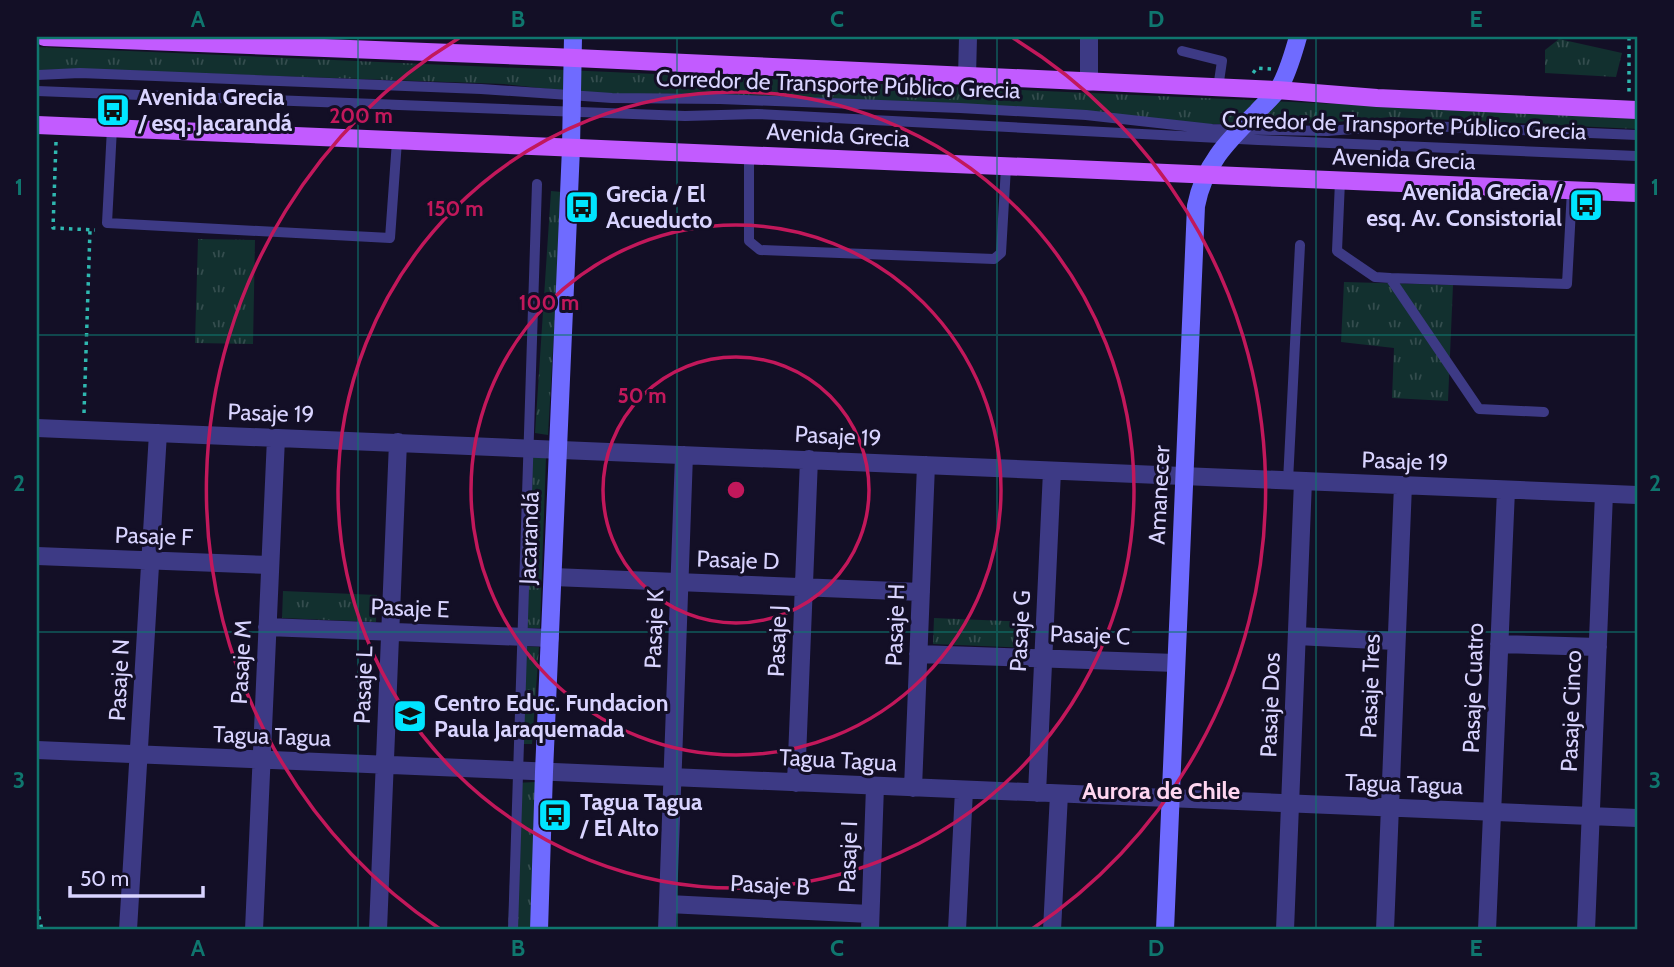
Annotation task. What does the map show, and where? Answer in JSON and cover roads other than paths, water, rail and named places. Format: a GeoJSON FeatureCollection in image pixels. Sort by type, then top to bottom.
{"type":"FeatureCollection","features":[{"type":"Feature","properties":{"kind":"main road"},"geometry":{"type":"LineString","coordinates":[[44,37],[332,43],[573,58],[1278,90],[1634,110]]}},
{"type":"Feature","properties":{"kind":"main road","name":"Avenida Grecia"},"geometry":{"type":"LineString","coordinates":[[37,125],[1637,193]]}},
{"type":"Feature","properties":{"kind":"street","name":"Jacarandá"},"geometry":{"type":"LineString","coordinates":[[539,930],[571,148],[573,37]]}},
{"type":"Feature","properties":{"kind":"street"},"geometry":{"type":"LineString","coordinates":[[967,77],[968,37]]}},
{"type":"Feature","properties":{"kind":"street"},"geometry":{"type":"LineString","coordinates":[[1089,37],[1089,82]]}},
{"type":"Feature","properties":{"kind":"street"},"geometry":{"type":"LineString","coordinates":[[1278,90],[1298,37]]}},
{"type":"Feature","properties":{"kind":"street","name":"Amanecer"},"geometry":{"type":"LineString","coordinates":[[1165,930],[1199,191],[1210,165],[1235,134],[1278,90]]}},
{"type":"Feature","properties":{"kind":"street","name":"Pasaje 19"},"geometry":{"type":"LineString","coordinates":[[37,428],[1637,495]]}},
{"type":"Feature","properties":{"kind":"street","name":"Pasaje N"},"geometry":{"type":"LineString","coordinates":[[128,930],[158,433]]}},
{"type":"Feature","properties":{"kind":"street","name":"Pasaje M"},"geometry":{"type":"LineString","coordinates":[[254,930],[276,438]]}},
{"type":"Feature","properties":{"kind":"street","name":"Pasaje L"},"geometry":{"type":"LineString","coordinates":[[377,930],[398,442]]}},
{"type":"Feature","properties":{"kind":"street","name":"Pasaje K"},"geometry":{"type":"LineString","coordinates":[[667,930],[684,455]]}},
{"type":"Feature","properties":{"kind":"street","name":"Pasaje J"},"geometry":{"type":"LineString","coordinates":[[796,783],[809,459]]}},
{"type":"Feature","properties":{"kind":"street","name":"Pasaje H"},"geometry":{"type":"LineString","coordinates":[[912,788],[926,465]]}},
{"type":"Feature","properties":{"kind":"street","name":"Pasaje G"},"geometry":{"type":"LineString","coordinates":[[1037,793],[1052,471]]}},
{"type":"Feature","properties":{"kind":"street","name":"Pasaje Dos"},"geometry":{"type":"LineString","coordinates":[[1285,930],[1297,636],[1296,481]]}},
{"type":"Feature","properties":{"kind":"street","name":"Pasaje Tres"},"geometry":{"type":"LineString","coordinates":[[1385,930],[1403,485]]}},
{"type":"Feature","properties":{"kind":"street","name":"Pasaje Cuatro"},"geometry":{"type":"LineString","coordinates":[[1487,930],[1506,490]]}},
{"type":"Feature","properties":{"kind":"street","name":"Pasaje Cinco"},"geometry":{"type":"LineString","coordinates":[[1586,930],[1604,494]]}},
{"type":"Feature","properties":{"kind":"street","name":"Pasaje F"},"geometry":{"type":"LineString","coordinates":[[37,556],[270,565]]}},
{"type":"Feature","properties":{"kind":"street","name":"Pasaje D"},"geometry":{"type":"LineString","coordinates":[[553,577],[921,592]]}},
{"type":"Feature","properties":{"kind":"street","name":"Pasaje E"},"geometry":{"type":"LineString","coordinates":[[267,627],[550,638]]}},
{"type":"Feature","properties":{"kind":"street"},"geometry":{"type":"LineString","coordinates":[[1297,636],[1395,641]]}},
{"type":"Feature","properties":{"kind":"street"},"geometry":{"type":"LineString","coordinates":[[1499,644],[1598,648]]}},
{"type":"Feature","properties":{"kind":"street","name":"Pasaje C"},"geometry":{"type":"LineString","coordinates":[[918,654],[1176,663]]}},
{"type":"Feature","properties":{"kind":"street","name":"Tagua Tagua"},"geometry":{"type":"LineString","coordinates":[[37,750],[1637,818]]}},
{"type":"Feature","properties":{"kind":"street","name":"Pasaje I"},"geometry":{"type":"LineString","coordinates":[[870,922],[874,786]]}},
{"type":"Feature","properties":{"kind":"street"},"geometry":{"type":"LineString","coordinates":[[957,930],[964,790]]}},
{"type":"Feature","properties":{"kind":"street"},"geometry":{"type":"LineString","coordinates":[[1052,930],[1059,794]]}},
{"type":"Feature","properties":{"kind":"street","name":"Pasaje B"},"geometry":{"type":"LineString","coordinates":[[668,904],[870,922]]}},
{"type":"Feature","properties":{"kind":"lane"},"geometry":{"type":"LineString","coordinates":[[1182,51],[1222,61],[1218,88]]}},
{"type":"Feature","properties":{"kind":"lane","name":"Corredor de Transporte Público Grecia"},"geometry":{"type":"LineString","coordinates":[[37,75],[80,73],[327,82],[685,116],[757,114],[1235,134],[1637,156]]}},
{"type":"Feature","properties":{"kind":"lane","name":"Corredor de Transporte Público Grecia"},"geometry":{"type":"LineString","coordinates":[[37,91],[572,104],[612,98],[733,100],[1086,115],[1235,134],[1404,125],[1637,135]]}},
{"type":"Feature","properties":{"kind":"lane"},"geometry":{"type":"LineString","coordinates":[[112,128],[107,223],[390,238],[397,141]]}},
{"type":"Feature","properties":{"kind":"lane"},"geometry":{"type":"LineString","coordinates":[[749,156],[749,241],[760,250],[774,251],[998,258],[1001,253],[1006,167]]}},
{"type":"Feature","properties":{"kind":"lane"},"geometry":{"type":"LineString","coordinates":[[1340,181],[1337,251],[1375,277],[1390,278],[1567,284],[1572,190]]}},
{"type":"Feature","properties":{"kind":"lane"},"geometry":{"type":"LineString","coordinates":[[513,930],[537,184]]}},
{"type":"Feature","properties":{"kind":"lane"},"geometry":{"type":"LineString","coordinates":[[1296,481],[1300,245]]}},
{"type":"Feature","properties":{"kind":"lane"},"geometry":{"type":"LineString","coordinates":[[1390,278],[1479,409],[1544,412]]}},
{"type":"Feature","properties":{"kind":"place","name":"Avenida Grecia / esq. Jacarandá"},"geometry":{"type":"Point","coordinates":[113,110]}},
{"type":"Feature","properties":{"kind":"place","name":"Avenida Grecia / esq. Av. Consistorial"},"geometry":{"type":"Point","coordinates":[1586,205]}},
{"type":"Feature","properties":{"kind":"place","name":"Grecia / El Acueducto"},"geometry":{"type":"Point","coordinates":[582,207]}},
{"type":"Feature","properties":{"kind":"place","name":"Centro Educ. Fundacion Paula Jaraquemada"},"geometry":{"type":"Point","coordinates":[410,716]}},
{"type":"Feature","properties":{"kind":"place","name":"Tagua Tagua / El Alto"},"geometry":{"type":"Point","coordinates":[555,815]}},
{"type":"Feature","properties":{"kind":"district","name":"Aurora de Chile"},"geometry":{"type":"Point","coordinates":[1161,791]}}]}
